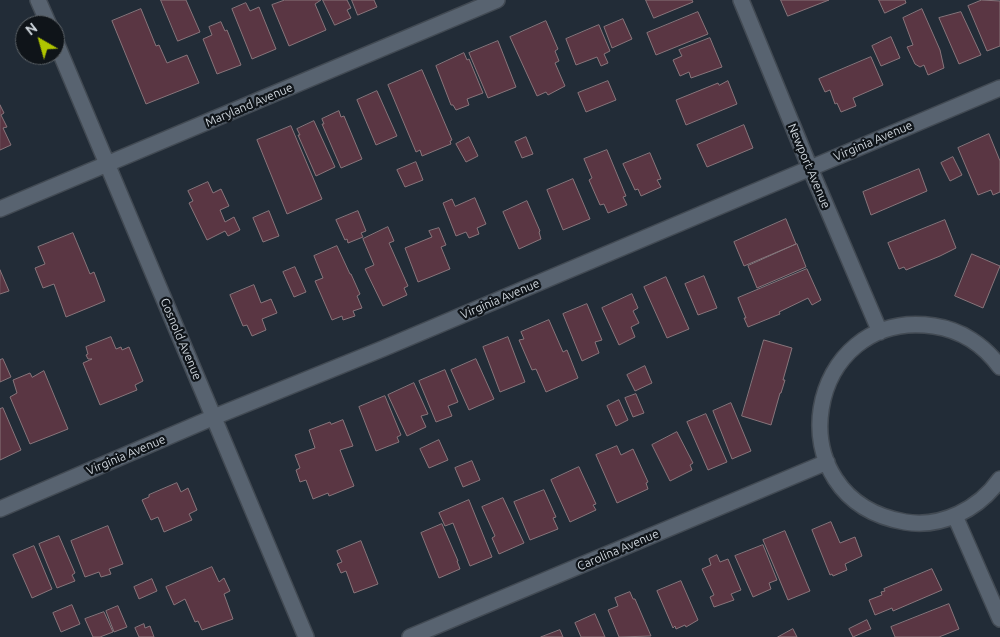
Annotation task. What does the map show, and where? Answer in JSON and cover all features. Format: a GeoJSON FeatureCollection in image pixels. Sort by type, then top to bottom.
{"type":"FeatureCollection","features":[{"type":"Feature","properties":{"kind":"street"},"geometry":{"type":"LineString","coordinates":[[38,0],[44,15]]}},
{"type":"Feature","properties":{"kind":"street","name":"Maryland Avenue"},"geometry":{"type":"LineString","coordinates":[[0,209],[497,0]]}},
{"type":"Feature","properties":{"kind":"street","name":"Newport Avenue"},"geometry":{"type":"LineString","coordinates":[[740,0],[880,332]]}},
{"type":"Feature","properties":{"kind":"street","name":"Gosnold Avenue"},"geometry":{"type":"LineString","coordinates":[[65,64],[306,637]]}},
{"type":"Feature","properties":{"kind":"street","name":"Virginia Avenue"},"geometry":{"type":"LineString","coordinates":[[0,508],[1000,88]]}},
{"type":"Feature","properties":{"kind":"street"},"geometry":{"type":"LineString","coordinates":[[1000,367],[984,349],[966,336],[946,328],[924,324],[901,326],[880,332],[861,343],[844,358],[828,383],[819,419],[820,441],[826,462],[837,482],[852,498],[869,511],[890,520],[911,523],[933,522],[954,516],[974,506],[992,491],[1000,479]]}},
{"type":"Feature","properties":{"kind":"street","name":"Carolina Avenue"},"geometry":{"type":"LineString","coordinates":[[410,637],[826,462]]}},
{"type":"Feature","properties":{"kind":"street"},"geometry":{"type":"LineString","coordinates":[[954,516],[1000,619]]}},
{"type":"Feature","properties":{"kind":"building"},"geometry":{"type":"Polygon","coordinates":[[[161,0],[186,0],[200,32],[178,41],[161,0]]]}},
{"type":"Feature","properties":{"kind":"building"},"geometry":{"type":"Polygon","coordinates":[[[285,0],[321,0],[315,4],[326,30],[289,46],[272,5],[285,0]]]}},
{"type":"Feature","properties":{"kind":"building"},"geometry":{"type":"Polygon","coordinates":[[[323,0],[347,0],[351,8],[347,10],[351,18],[335,25],[323,0]]]}},
{"type":"Feature","properties":{"kind":"building"},"geometry":{"type":"Polygon","coordinates":[[[352,0],[374,0],[377,7],[358,15],[352,0]]]}},
{"type":"Feature","properties":{"kind":"building"},"geometry":{"type":"Polygon","coordinates":[[[646,0],[692,0],[693,2],[654,18],[646,0]]]}},
{"type":"Feature","properties":{"kind":"building"},"geometry":{"type":"Polygon","coordinates":[[[781,0],[829,0],[788,16],[781,0]]]}},
{"type":"Feature","properties":{"kind":"building"},"geometry":{"type":"Polygon","coordinates":[[[879,0],[905,0],[906,3],[885,13],[879,0]]]}},
{"type":"Feature","properties":{"kind":"building"},"geometry":{"type":"Polygon","coordinates":[[[982,0],[1000,1],[1000,46],[987,51],[968,6],[982,0]]]}},
{"type":"Feature","properties":{"kind":"building"},"geometry":{"type":"Polygon","coordinates":[[[246,3],[250,11],[259,7],[276,49],[252,59],[232,9],[246,3]]]}},
{"type":"Feature","properties":{"kind":"building"},"geometry":{"type":"Polygon","coordinates":[[[141,9],[156,46],[159,45],[167,63],[187,55],[199,83],[146,104],[112,21],[141,9]]]}},
{"type":"Feature","properties":{"kind":"building"},"geometry":{"type":"Polygon","coordinates":[[[922,9],[940,50],[944,68],[928,75],[924,65],[920,67],[915,64],[907,47],[913,45],[903,18],[922,9]]]}},
{"type":"Feature","properties":{"kind":"building"},"geometry":{"type":"Polygon","coordinates":[[[698,12],[708,34],[656,55],[647,33],[698,12]]]}},
{"type":"Feature","properties":{"kind":"building"},"geometry":{"type":"Polygon","coordinates":[[[961,12],[981,55],[959,64],[939,18],[961,12]]]}},
{"type":"Feature","properties":{"kind":"building"},"geometry":{"type":"Polygon","coordinates":[[[623,19],[632,39],[612,48],[604,27],[623,19]]]}},
{"type":"Feature","properties":{"kind":"building"},"geometry":{"type":"Polygon","coordinates":[[[546,21],[558,49],[555,51],[559,61],[555,63],[565,86],[548,95],[546,92],[537,96],[510,37],[546,21]]]}},
{"type":"Feature","properties":{"kind":"building"},"geometry":{"type":"Polygon","coordinates":[[[221,22],[225,31],[227,30],[241,65],[217,74],[203,39],[212,35],[209,27],[221,22]]]}},
{"type":"Feature","properties":{"kind":"building"},"geometry":{"type":"Polygon","coordinates":[[[599,25],[610,51],[604,54],[608,63],[601,66],[597,57],[576,65],[566,39],[599,25]]]}},
{"type":"Feature","properties":{"kind":"building"},"geometry":{"type":"Polygon","coordinates":[[[891,37],[900,58],[881,66],[872,46],[891,37]]]}},
{"type":"Feature","properties":{"kind":"building"},"geometry":{"type":"Polygon","coordinates":[[[710,38],[722,67],[691,78],[689,72],[680,76],[673,60],[682,56],[679,50],[710,38]]]}},
{"type":"Feature","properties":{"kind":"building"},"geometry":{"type":"Polygon","coordinates":[[[498,41],[516,87],[488,98],[469,53],[498,41]]]}},
{"type":"Feature","properties":{"kind":"building"},"geometry":{"type":"Polygon","coordinates":[[[464,53],[467,60],[469,59],[483,93],[467,99],[469,105],[456,110],[451,105],[436,66],[464,53]]]}},
{"type":"Feature","properties":{"kind":"building"},"geometry":{"type":"Polygon","coordinates":[[[871,57],[883,85],[853,98],[856,106],[841,112],[837,103],[835,104],[830,90],[825,92],[819,79],[871,57]]]}},
{"type":"Feature","properties":{"kind":"building"},"geometry":{"type":"Polygon","coordinates":[[[422,70],[452,140],[450,141],[451,144],[422,156],[420,150],[416,152],[388,85],[422,70]]]}},
{"type":"Feature","properties":{"kind":"building"},"geometry":{"type":"Polygon","coordinates":[[[608,81],[616,100],[586,112],[578,93],[608,81]]]}},
{"type":"Feature","properties":{"kind":"building"},"geometry":{"type":"Polygon","coordinates":[[[728,81],[737,104],[686,125],[676,100],[718,83],[719,85],[728,81]]]}},
{"type":"Feature","properties":{"kind":"building"},"geometry":{"type":"Polygon","coordinates":[[[377,91],[397,136],[376,145],[357,100],[377,91]]]}},
{"type":"Feature","properties":{"kind":"building"},"geometry":{"type":"Polygon","coordinates":[[[0,105],[4,113],[1,115],[7,127],[3,128],[11,145],[0,150],[0,105]]]}},
{"type":"Feature","properties":{"kind":"building"},"geometry":{"type":"Polygon","coordinates":[[[339,111],[341,117],[344,116],[362,159],[341,168],[322,124],[324,124],[322,119],[339,111]]]}},
{"type":"Feature","properties":{"kind":"building"},"geometry":{"type":"Polygon","coordinates":[[[314,121],[335,167],[316,176],[297,129],[314,121]]]}},
{"type":"Feature","properties":{"kind":"building"},"geometry":{"type":"Polygon","coordinates":[[[744,125],[753,148],[707,167],[697,145],[744,125]]]}},
{"type":"Feature","properties":{"kind":"building"},"geometry":{"type":"Polygon","coordinates":[[[291,126],[322,199],[287,214],[257,140],[291,126]]]}},
{"type":"Feature","properties":{"kind":"building"},"geometry":{"type":"Polygon","coordinates":[[[989,134],[1000,161],[1000,192],[993,195],[991,190],[978,195],[958,148],[989,134]]]}},
{"type":"Feature","properties":{"kind":"building"},"geometry":{"type":"Polygon","coordinates":[[[469,137],[478,156],[466,162],[456,144],[469,137]]]}},
{"type":"Feature","properties":{"kind":"building"},"geometry":{"type":"Polygon","coordinates":[[[526,137],[533,154],[522,158],[515,142],[526,137]]]}},
{"type":"Feature","properties":{"kind":"building"},"geometry":{"type":"Polygon","coordinates":[[[607,150],[626,196],[623,197],[627,205],[608,213],[604,204],[600,205],[589,180],[592,178],[584,159],[607,150]]]}},
{"type":"Feature","properties":{"kind":"building"},"geometry":{"type":"Polygon","coordinates":[[[650,153],[661,179],[657,180],[661,187],[641,196],[638,189],[635,190],[623,164],[650,153]]]}},
{"type":"Feature","properties":{"kind":"building"},"geometry":{"type":"Polygon","coordinates":[[[953,157],[962,175],[950,181],[941,163],[953,157]]]}},
{"type":"Feature","properties":{"kind":"building"},"geometry":{"type":"Polygon","coordinates":[[[416,162],[423,180],[405,187],[397,170],[416,162]]]}},
{"type":"Feature","properties":{"kind":"building"},"geometry":{"type":"Polygon","coordinates":[[[919,169],[927,191],[871,215],[863,192],[919,169]]]}},
{"type":"Feature","properties":{"kind":"building"},"geometry":{"type":"Polygon","coordinates":[[[573,179],[590,219],[563,230],[547,190],[573,179]]]}},
{"type":"Feature","properties":{"kind":"building"},"geometry":{"type":"Polygon","coordinates":[[[208,182],[213,193],[221,189],[229,206],[220,210],[225,222],[234,217],[240,230],[228,236],[225,231],[207,240],[189,203],[193,201],[188,191],[208,182]]]}},
{"type":"Feature","properties":{"kind":"building"},"geometry":{"type":"Polygon","coordinates":[[[475,198],[486,224],[477,228],[479,234],[469,238],[466,232],[456,236],[443,203],[452,199],[455,206],[475,198]]]}},
{"type":"Feature","properties":{"kind":"building"},"geometry":{"type":"Polygon","coordinates":[[[527,201],[540,231],[541,239],[519,249],[503,212],[527,201]]]}},
{"type":"Feature","properties":{"kind":"building"},"geometry":{"type":"Polygon","coordinates":[[[269,211],[279,236],[263,242],[253,218],[269,211]]]}},
{"type":"Feature","properties":{"kind":"building"},"geometry":{"type":"Polygon","coordinates":[[[358,211],[366,231],[361,233],[363,237],[348,243],[336,220],[358,211]]]}},
{"type":"Feature","properties":{"kind":"building"},"geometry":{"type":"Polygon","coordinates":[[[786,219],[796,244],[744,266],[734,242],[786,219]]]}},
{"type":"Feature","properties":{"kind":"building"},"geometry":{"type":"Polygon","coordinates":[[[945,220],[956,248],[906,270],[904,267],[899,269],[888,243],[945,220]]]}},
{"type":"Feature","properties":{"kind":"building"},"geometry":{"type":"Polygon","coordinates":[[[388,227],[394,241],[389,243],[408,286],[404,288],[407,295],[383,306],[365,269],[374,265],[363,239],[388,227]]]}},
{"type":"Feature","properties":{"kind":"building"},"geometry":{"type":"Polygon","coordinates":[[[439,228],[446,245],[441,247],[450,269],[418,282],[405,248],[432,237],[429,231],[439,228]]]}},
{"type":"Feature","properties":{"kind":"building"},"geometry":{"type":"Polygon","coordinates":[[[73,233],[90,274],[94,272],[105,301],[66,317],[54,284],[43,288],[35,268],[45,264],[38,247],[73,233]]]}},
{"type":"Feature","properties":{"kind":"building"},"geometry":{"type":"Polygon","coordinates":[[[797,244],[806,267],[757,288],[748,266],[797,244]]]}},
{"type":"Feature","properties":{"kind":"building"},"geometry":{"type":"Polygon","coordinates":[[[337,246],[360,294],[357,296],[362,308],[353,311],[355,316],[343,320],[342,316],[332,320],[315,281],[323,278],[314,256],[337,246]]]}},
{"type":"Feature","properties":{"kind":"building"},"geometry":{"type":"Polygon","coordinates":[[[972,254],[1000,266],[983,308],[955,296],[972,254]]]}},
{"type":"Feature","properties":{"kind":"building"},"geometry":{"type":"Polygon","coordinates":[[[295,267],[306,292],[294,297],[283,272],[295,267]]]}},
{"type":"Feature","properties":{"kind":"building"},"geometry":{"type":"Polygon","coordinates":[[[807,269],[821,300],[812,305],[808,298],[779,312],[780,314],[748,327],[738,298],[807,269]]]}},
{"type":"Feature","properties":{"kind":"building"},"geometry":{"type":"Polygon","coordinates":[[[0,270],[9,291],[0,294],[0,270]]]}},
{"type":"Feature","properties":{"kind":"building"},"geometry":{"type":"Polygon","coordinates":[[[704,276],[717,308],[698,315],[685,284],[704,276]]]}},
{"type":"Feature","properties":{"kind":"building"},"geometry":{"type":"Polygon","coordinates":[[[666,277],[689,329],[667,338],[644,287],[666,277]]]}},
{"type":"Feature","properties":{"kind":"building"},"geometry":{"type":"Polygon","coordinates":[[[254,285],[261,303],[271,299],[277,313],[262,319],[266,330],[252,336],[247,325],[243,326],[230,295],[254,285]]]}},
{"type":"Feature","properties":{"kind":"building"},"geometry":{"type":"Polygon","coordinates":[[[632,294],[638,308],[633,311],[639,323],[631,327],[635,337],[619,345],[602,308],[632,294]]]}},
{"type":"Feature","properties":{"kind":"building"},"geometry":{"type":"Polygon","coordinates":[[[587,304],[602,340],[595,342],[599,353],[582,361],[563,314],[587,304]]]}},
{"type":"Feature","properties":{"kind":"building"},"geometry":{"type":"Polygon","coordinates":[[[549,320],[563,352],[567,350],[578,378],[546,392],[536,369],[532,370],[519,340],[524,339],[521,332],[549,320]]]}},
{"type":"Feature","properties":{"kind":"building"},"geometry":{"type":"Polygon","coordinates":[[[111,337],[116,349],[121,347],[122,350],[129,347],[143,381],[135,385],[137,390],[100,405],[83,363],[92,359],[88,359],[86,355],[88,354],[86,347],[111,337]]]}},
{"type":"Feature","properties":{"kind":"building"},"geometry":{"type":"Polygon","coordinates":[[[508,337],[525,382],[500,392],[483,347],[508,337]]]}},
{"type":"Feature","properties":{"kind":"building"},"geometry":{"type":"Polygon","coordinates":[[[764,340],[792,348],[783,380],[785,380],[771,425],[742,416],[764,340]]]}},
{"type":"Feature","properties":{"kind":"building"},"geometry":{"type":"Polygon","coordinates":[[[3,359],[11,377],[0,382],[0,360],[3,359]]]}},
{"type":"Feature","properties":{"kind":"building"},"geometry":{"type":"Polygon","coordinates":[[[476,359],[494,399],[469,410],[451,370],[476,359]]]}},
{"type":"Feature","properties":{"kind":"building"},"geometry":{"type":"Polygon","coordinates":[[[645,366],[652,383],[635,391],[627,375],[645,366]]]}},
{"type":"Feature","properties":{"kind":"building"},"geometry":{"type":"Polygon","coordinates":[[[445,370],[458,402],[448,406],[452,416],[436,422],[419,381],[445,370]]]}},
{"type":"Feature","properties":{"kind":"building"},"geometry":{"type":"Polygon","coordinates":[[[44,371],[68,429],[30,444],[10,397],[17,393],[13,380],[30,373],[32,377],[44,371]]]}},
{"type":"Feature","properties":{"kind":"building"},"geometry":{"type":"Polygon","coordinates":[[[414,383],[428,414],[421,416],[426,427],[407,436],[388,395],[414,383]]]}},
{"type":"Feature","properties":{"kind":"building"},"geometry":{"type":"Polygon","coordinates":[[[636,394],[644,413],[633,417],[625,398],[636,394]]]}},
{"type":"Feature","properties":{"kind":"building"},"geometry":{"type":"Polygon","coordinates":[[[385,396],[401,435],[397,437],[399,442],[376,451],[359,407],[385,396]]]}},
{"type":"Feature","properties":{"kind":"building"},"geometry":{"type":"Polygon","coordinates":[[[619,400],[628,420],[616,426],[607,406],[619,400]]]}},
{"type":"Feature","properties":{"kind":"building"},"geometry":{"type":"Polygon","coordinates":[[[731,403],[751,451],[732,459],[713,411],[731,403]]]}},
{"type":"Feature","properties":{"kind":"building"},"geometry":{"type":"Polygon","coordinates":[[[3,408],[21,450],[0,460],[0,409],[3,408]]]}},
{"type":"Feature","properties":{"kind":"building"},"geometry":{"type":"Polygon","coordinates":[[[706,414],[727,462],[708,470],[687,422],[706,414]]]}},
{"type":"Feature","properties":{"kind":"building"},"geometry":{"type":"Polygon","coordinates":[[[343,420],[353,446],[340,450],[354,486],[329,496],[328,493],[313,499],[306,480],[300,482],[296,470],[300,468],[295,455],[315,448],[309,430],[330,422],[331,424],[343,420]]]}},
{"type":"Feature","properties":{"kind":"building"},"geometry":{"type":"Polygon","coordinates":[[[677,432],[693,463],[690,465],[692,470],[670,481],[652,445],[677,432]]]}},
{"type":"Feature","properties":{"kind":"building"},"geometry":{"type":"Polygon","coordinates":[[[439,440],[448,460],[429,468],[420,449],[439,440]]]}},
{"type":"Feature","properties":{"kind":"building"},"geometry":{"type":"Polygon","coordinates":[[[617,446],[621,455],[633,449],[648,482],[646,483],[648,489],[617,503],[596,455],[617,446]]]}},
{"type":"Feature","properties":{"kind":"building"},"geometry":{"type":"Polygon","coordinates":[[[472,461],[480,480],[463,487],[455,468],[472,461]]]}},
{"type":"Feature","properties":{"kind":"building"},"geometry":{"type":"Polygon","coordinates":[[[579,467],[596,504],[593,505],[596,510],[570,522],[551,480],[579,467]]]}},
{"type":"Feature","properties":{"kind":"building"},"geometry":{"type":"Polygon","coordinates":[[[177,483],[181,492],[188,488],[197,510],[189,514],[192,520],[164,532],[158,517],[151,520],[142,500],[177,483]]]}},
{"type":"Feature","properties":{"kind":"building"},"geometry":{"type":"Polygon","coordinates":[[[544,490],[556,517],[553,518],[558,529],[530,540],[514,502],[544,490]]]}},
{"type":"Feature","properties":{"kind":"building"},"geometry":{"type":"Polygon","coordinates":[[[503,498],[524,543],[499,554],[492,538],[495,536],[482,507],[503,498]]]}},
{"type":"Feature","properties":{"kind":"building"},"geometry":{"type":"Polygon","coordinates":[[[469,500],[492,557],[470,566],[453,523],[445,526],[439,513],[469,500]]]}},
{"type":"Feature","properties":{"kind":"building"},"geometry":{"type":"Polygon","coordinates":[[[831,522],[840,543],[855,537],[862,556],[845,564],[847,570],[833,576],[832,574],[830,575],[812,530],[831,522]]]}},
{"type":"Feature","properties":{"kind":"building"},"geometry":{"type":"Polygon","coordinates":[[[442,524],[460,569],[439,578],[421,533],[442,524]]]}},
{"type":"Feature","properties":{"kind":"building"},"geometry":{"type":"Polygon","coordinates":[[[108,526],[123,564],[109,569],[111,574],[101,577],[99,572],[85,577],[71,541],[108,526]]]}},
{"type":"Feature","properties":{"kind":"building"},"geometry":{"type":"Polygon","coordinates":[[[785,531],[810,591],[788,600],[763,540],[785,531]]]}},
{"type":"Feature","properties":{"kind":"building"},"geometry":{"type":"Polygon","coordinates":[[[59,536],[75,573],[72,575],[75,581],[57,588],[39,544],[59,536]]]}},
{"type":"Feature","properties":{"kind":"building"},"geometry":{"type":"Polygon","coordinates":[[[361,541],[378,584],[354,593],[346,571],[341,573],[337,564],[342,562],[337,551],[361,541]]]}},
{"type":"Feature","properties":{"kind":"building"},"geometry":{"type":"Polygon","coordinates":[[[763,545],[777,580],[769,583],[771,589],[753,597],[735,556],[763,545]]]}},
{"type":"Feature","properties":{"kind":"building"},"geometry":{"type":"Polygon","coordinates":[[[34,546],[52,589],[32,598],[13,555],[34,546]]]}},
{"type":"Feature","properties":{"kind":"building"},"geometry":{"type":"Polygon","coordinates":[[[717,555],[720,562],[728,559],[741,590],[731,594],[734,600],[714,607],[710,597],[714,595],[702,569],[711,565],[709,559],[717,555]]]}},
{"type":"Feature","properties":{"kind":"building"},"geometry":{"type":"Polygon","coordinates":[[[212,567],[219,582],[224,578],[230,591],[224,594],[233,619],[202,630],[198,621],[195,622],[185,599],[174,605],[166,587],[212,567]]]}},
{"type":"Feature","properties":{"kind":"building"},"geometry":{"type":"Polygon","coordinates":[[[932,569],[942,590],[893,611],[892,608],[875,615],[869,600],[882,595],[881,592],[885,591],[884,589],[932,569]]]}},
{"type":"Feature","properties":{"kind":"building"},"geometry":{"type":"Polygon","coordinates":[[[152,579],[157,591],[139,599],[134,587],[152,579]]]}},
{"type":"Feature","properties":{"kind":"building"},"geometry":{"type":"Polygon","coordinates":[[[681,581],[698,620],[686,627],[685,625],[676,629],[675,626],[673,628],[657,591],[681,581]]]}},
{"type":"Feature","properties":{"kind":"building"},"geometry":{"type":"Polygon","coordinates":[[[630,592],[651,636],[619,637],[608,610],[618,606],[615,598],[630,592]]]}},
{"type":"Feature","properties":{"kind":"building"},"geometry":{"type":"Polygon","coordinates":[[[949,604],[959,629],[939,637],[895,637],[891,627],[949,604]]]}},
{"type":"Feature","properties":{"kind":"building"},"geometry":{"type":"Polygon","coordinates":[[[72,605],[80,624],[61,632],[53,613],[72,605]]]}},
{"type":"Feature","properties":{"kind":"building"},"geometry":{"type":"Polygon","coordinates":[[[118,606],[127,627],[114,632],[106,611],[118,606]]]}},
{"type":"Feature","properties":{"kind":"building"},"geometry":{"type":"Polygon","coordinates":[[[104,612],[113,632],[100,637],[93,637],[85,619],[104,612]]]}},
{"type":"Feature","properties":{"kind":"building"},"geometry":{"type":"Polygon","coordinates":[[[595,614],[605,637],[581,637],[575,623],[595,614]]]}},
{"type":"Feature","properties":{"kind":"building"},"geometry":{"type":"Polygon","coordinates":[[[867,620],[871,629],[853,637],[849,629],[867,620]]]}},
{"type":"Feature","properties":{"kind":"building"},"geometry":{"type":"Polygon","coordinates":[[[144,624],[145,628],[150,626],[154,637],[139,637],[135,628],[144,624]]]}},
{"type":"Feature","properties":{"kind":"building"},"geometry":{"type":"Polygon","coordinates":[[[793,629],[797,637],[778,637],[793,629]]]}},
{"type":"Feature","properties":{"kind":"building"},"geometry":{"type":"Polygon","coordinates":[[[560,630],[563,637],[541,637],[560,630]]]}}]}
